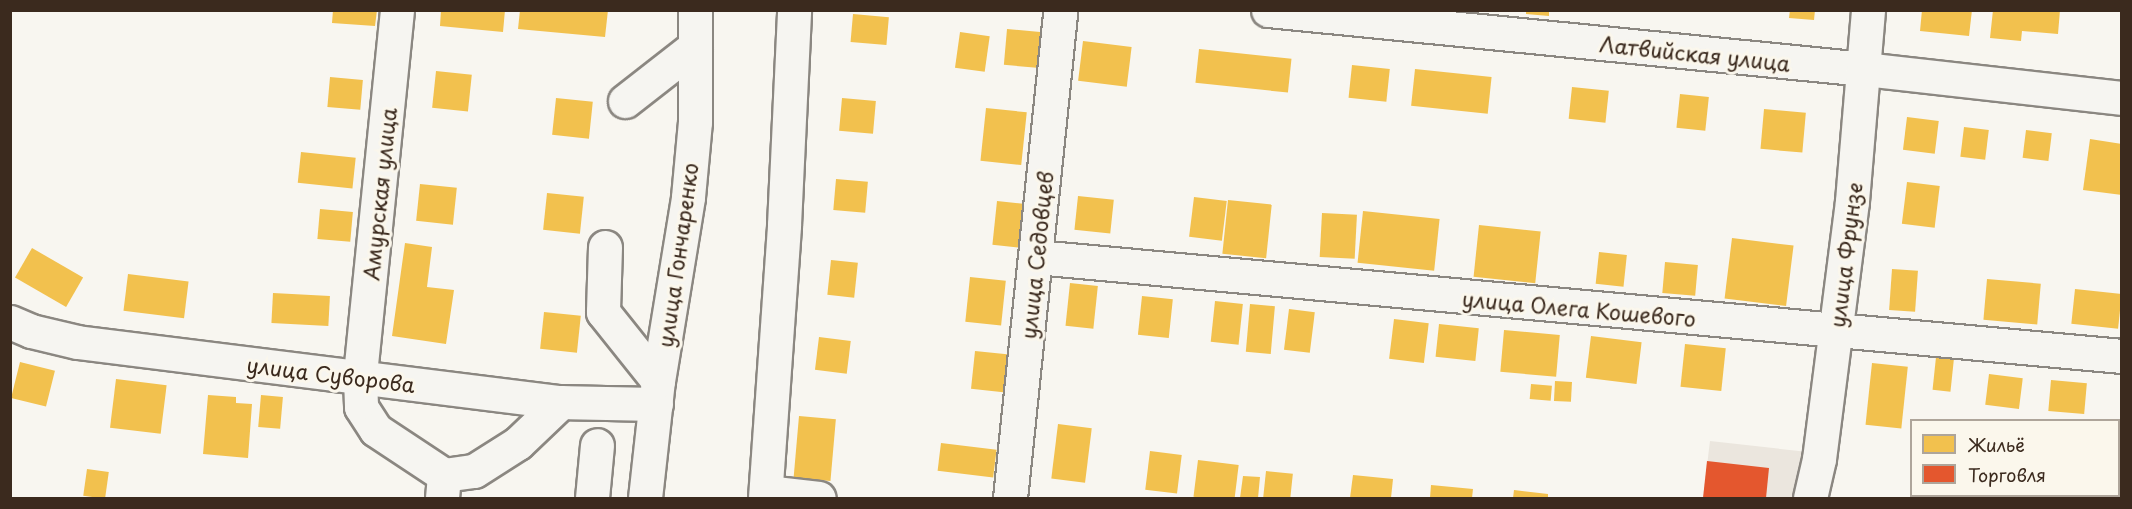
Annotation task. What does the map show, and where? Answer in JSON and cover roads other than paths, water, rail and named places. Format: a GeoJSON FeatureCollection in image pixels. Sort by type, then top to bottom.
{"type":"FeatureCollection","features":[{"type":"Feature","properties":{"kind":"street","name":"Амурская улица"},"geometry":{"type":"LineString","coordinates":[[397,10],[360,377],[361,407],[376,430],[443,487]]}},
{"type":"Feature","properties":{"kind":"street","name":"улица Гончаренко"},"geometry":{"type":"LineString","coordinates":[[645,498],[657,392],[688,197],[695,122],[694,10]]}},
{"type":"Feature","properties":{"kind":"street"},"geometry":{"type":"LineString","coordinates":[[794,10],[784,225],[765,495],[819,498]]}},
{"type":"Feature","properties":{"kind":"street","name":"улица Седовцев"},"geometry":{"type":"LineString","coordinates":[[1010,498],[1060,10]]}},
{"type":"Feature","properties":{"kind":"street","name":"Латвийская улица"},"geometry":{"type":"LineString","coordinates":[[1268,10],[1443,19],[2121,98]]}},
{"type":"Feature","properties":{"kind":"street","name":"улица Фрунзе"},"geometry":{"type":"LineString","coordinates":[[1810,498],[1819,459],[1852,201],[1868,10]]}},
{"type":"Feature","properties":{"kind":"street"},"geometry":{"type":"LineString","coordinates":[[625,101],[694,47]]}},
{"type":"Feature","properties":{"kind":"street"},"geometry":{"type":"LineString","coordinates":[[605,247],[603,312],[657,392]]}},
{"type":"Feature","properties":{"kind":"street","name":"улица Олега Кошевого"},"geometry":{"type":"LineString","coordinates":[[1036,257],[2121,356]]}},
{"type":"Feature","properties":{"kind":"street","name":"улица Суворова"},"geometry":{"type":"LineString","coordinates":[[10,322],[32,331],[77,342],[561,402],[657,392]]}},
{"type":"Feature","properties":{"kind":"street"},"geometry":{"type":"LineString","coordinates":[[443,487],[474,471],[518,443],[561,402]]}},
{"type":"Feature","properties":{"kind":"street"},"geometry":{"type":"LineString","coordinates":[[592,498],[597,445]]}}]}
